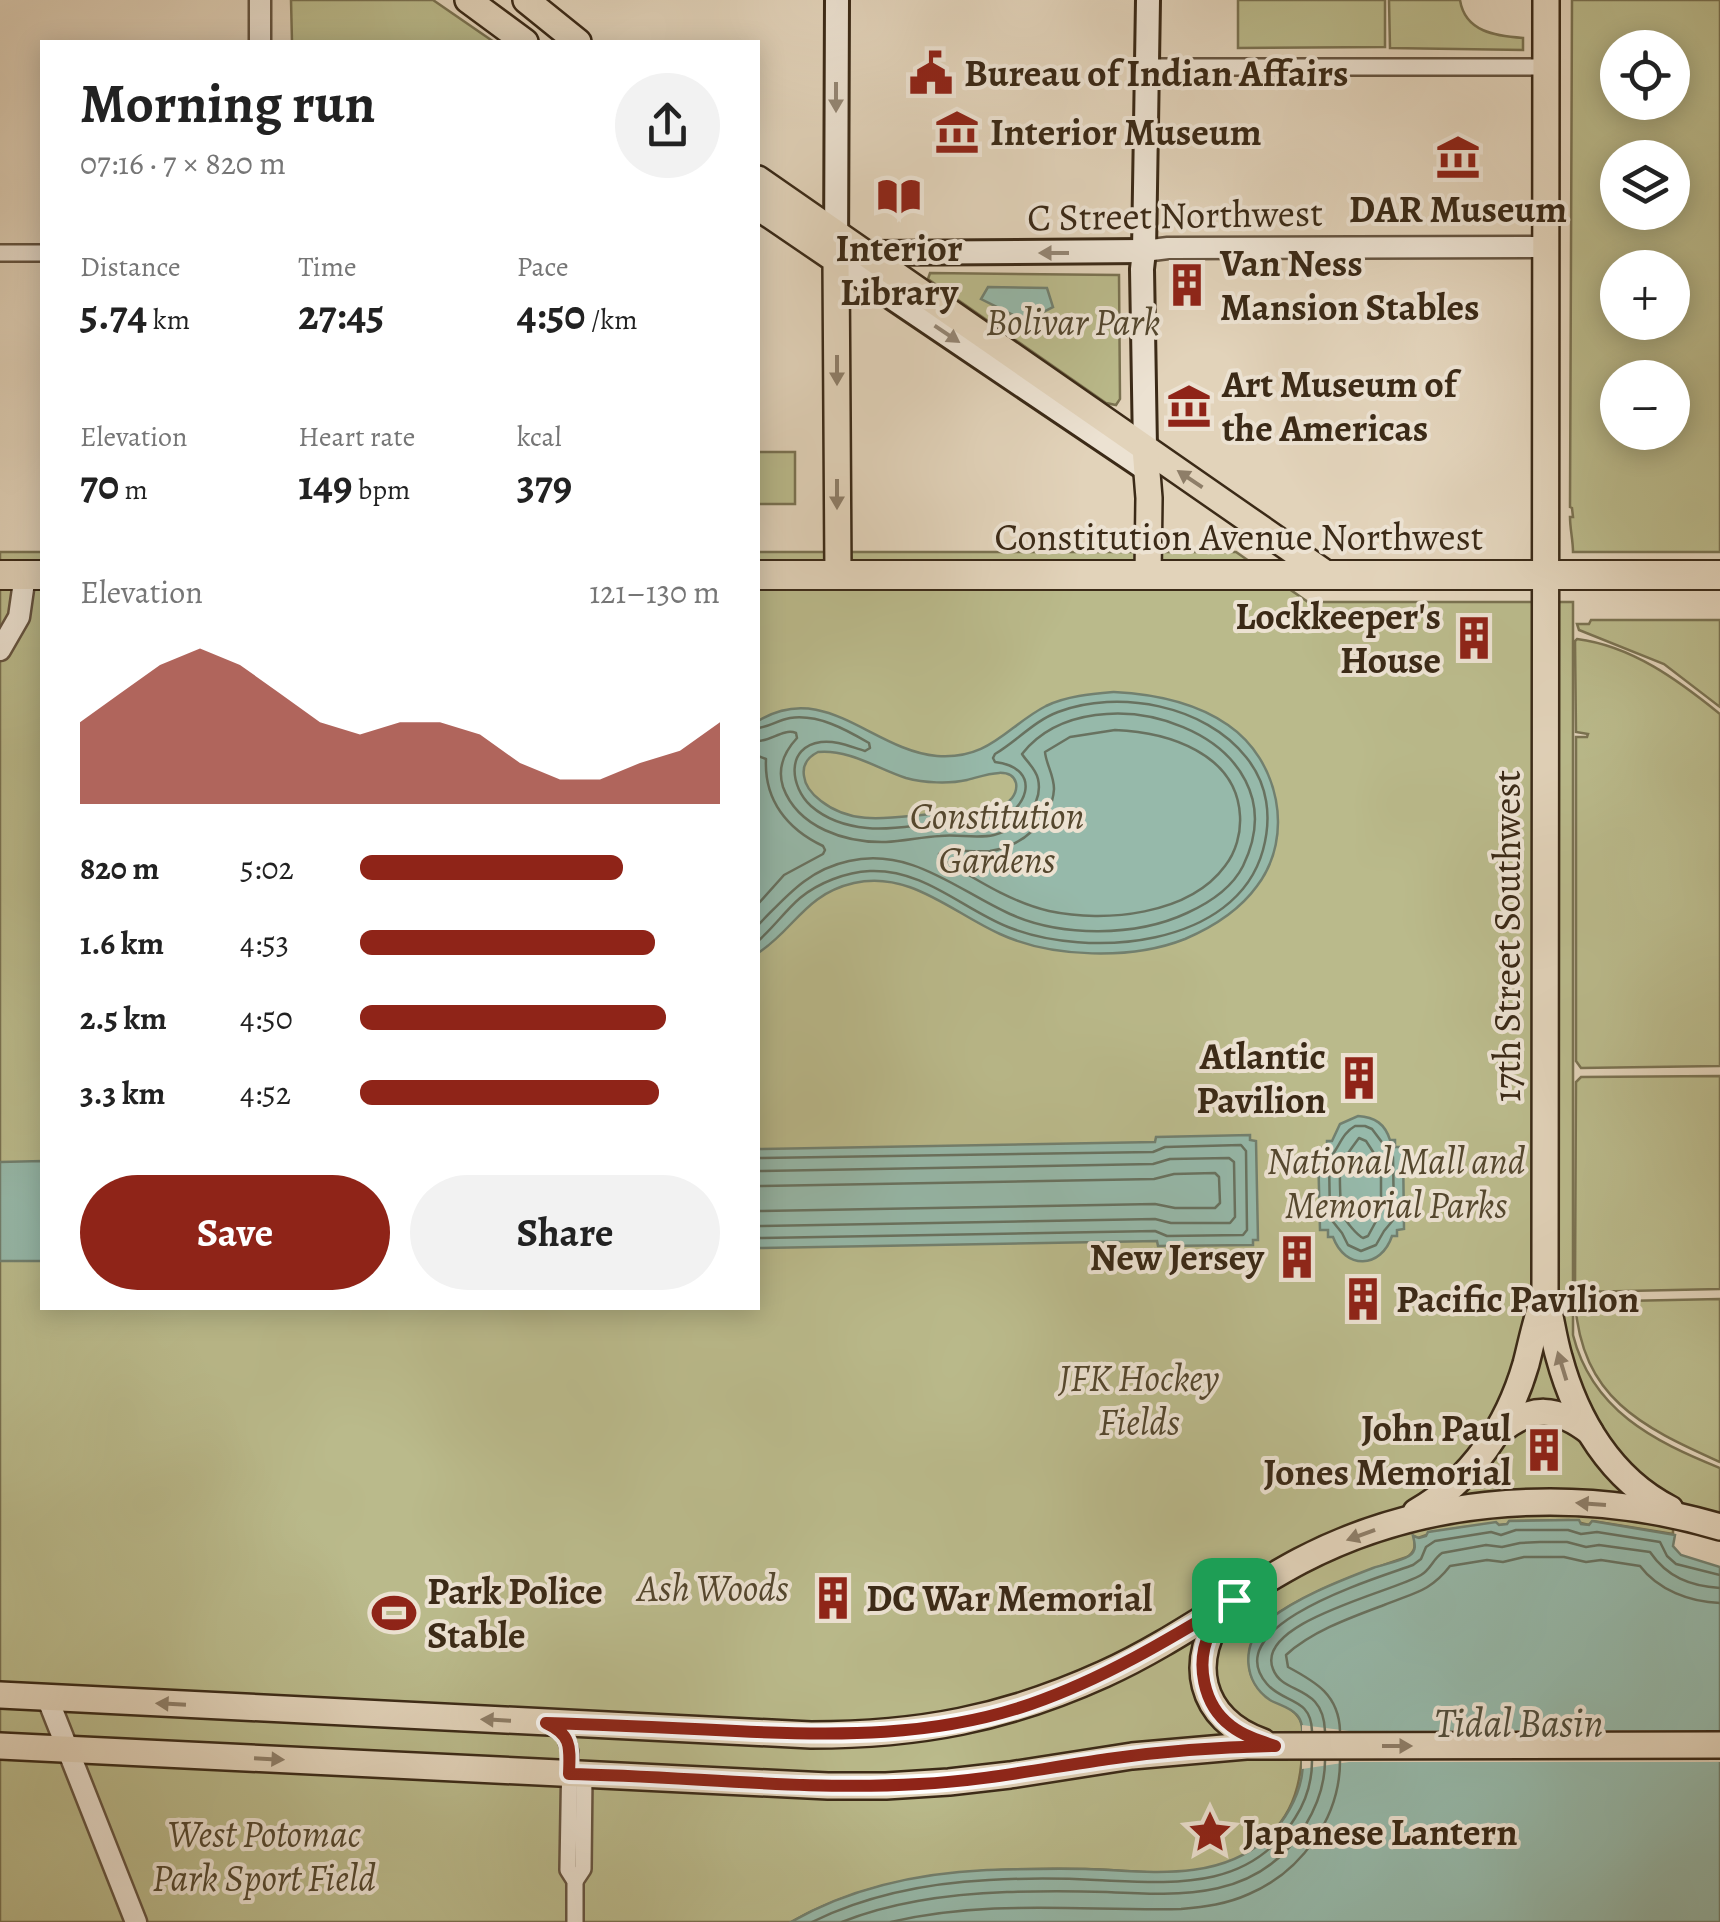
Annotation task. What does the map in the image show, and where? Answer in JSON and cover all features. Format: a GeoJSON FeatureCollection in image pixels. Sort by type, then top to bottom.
{"type":"FeatureCollection","features":[{"type":"Feature","properties":{"kind":"highway","name":"Constitution Avenue Northwest"},"geometry":{"type":"LineString","coordinates":[[760,575],[1720,575]]}},
{"type":"Feature","properties":{"kind":"main road"},"geometry":{"type":"LineString","coordinates":[[468,0],[522,40],[537,4],[576,40]]}},
{"type":"Feature","properties":{"kind":"main road"},"geometry":{"type":"LineString","coordinates":[[837,0],[838,574]]}},
{"type":"Feature","properties":{"kind":"main road"},"geometry":{"type":"LineString","coordinates":[[1148,0],[1142,302],[1148,575]]}},
{"type":"Feature","properties":{"kind":"main road","name":"17th Street Southwest"},"geometry":{"type":"LineString","coordinates":[[1546,0],[1545,1296],[1560,1360],[1590,1432],[1610,1462],[1633,1486],[1688,1518]]}},
{"type":"Feature","properties":{"kind":"main road"},"geometry":{"type":"LineString","coordinates":[[760,179],[1146,459]]}},
{"type":"Feature","properties":{"kind":"main road"},"geometry":{"type":"LineString","coordinates":[[760,208],[1328,575]]}},
{"type":"Feature","properties":{"kind":"main road","name":"C Street Northwest"},"geometry":{"type":"LineString","coordinates":[[864,252],[1144,251]]}},
{"type":"Feature","properties":{"kind":"main road","name":"17th Street Southwest"},"geometry":{"type":"LineString","coordinates":[[1398,1522],[1432,1503],[1457,1482],[1496,1434],[1519,1386],[1545,1296]]}},
{"type":"Feature","properties":{"kind":"main road"},"geometry":{"type":"LineString","coordinates":[[1496,1434],[1520,1417],[1538,1412],[1560,1414],[1590,1432]]}},
{"type":"Feature","properties":{"kind":"main road"},"geometry":{"type":"LineString","coordinates":[[0,1695],[546,1723],[868,1734],[954,1724],[1028,1705],[1106,1674],[1281,1571],[1324,1549],[1398,1522],[1469,1508],[1546,1502],[1620,1507],[1720,1527]]}},
{"type":"Feature","properties":{"kind":"main road"},"geometry":{"type":"LineString","coordinates":[[1234,1600],[1206,1642],[1202,1672],[1207,1692],[1219,1714],[1233,1728],[1257,1740],[1287,1746]]}},
{"type":"Feature","properties":{"kind":"main road"},"geometry":{"type":"LineString","coordinates":[[0,1746],[828,1786],[902,1785],[1010,1776],[1164,1752],[1287,1746],[1720,1745]]}},
{"type":"Feature","properties":{"kind":"street"},"geometry":{"type":"LineString","coordinates":[[260,0],[260,40]]}},
{"type":"Feature","properties":{"kind":"street"},"geometry":{"type":"LineString","coordinates":[[1146,66],[1546,68]]}},
{"type":"Feature","properties":{"kind":"street","name":"C Street Northwest"},"geometry":{"type":"LineString","coordinates":[[1144,251],[1546,247]]}},
{"type":"Feature","properties":{"kind":"street"},"geometry":{"type":"LineString","coordinates":[[0,253],[40,254]]}},
{"type":"Feature","properties":{"kind":"street"},"geometry":{"type":"LineString","coordinates":[[0,650],[20,616],[22,575]]}},
{"type":"Feature","properties":{"kind":"street"},"geometry":{"type":"LineString","coordinates":[[47,1698],[136,1922]]}},
{"type":"Feature","properties":{"kind":"street"},"geometry":{"type":"LineString","coordinates":[[546,1723],[557,1728],[568,1742],[576,1774],[568,1870],[575,1881],[575,1922]]}},
{"type":"Feature","properties":{"kind":"green space"},"geometry":{"type":"Polygon","coordinates":[[[291,0],[433,0],[491,40],[292,40],[291,0]]]}},
{"type":"Feature","properties":{"kind":"green space"},"geometry":{"type":"Polygon","coordinates":[[[1238,0],[1385,0],[1385,47],[1238,48],[1238,0]]]}},
{"type":"Feature","properties":{"kind":"green space"},"geometry":{"type":"Polygon","coordinates":[[[1389,0],[1460,0],[1475,26],[1493,34],[1523,38],[1523,50],[1390,48],[1389,0]]]}},
{"type":"Feature","properties":{"kind":"green space"},"geometry":{"type":"Polygon","coordinates":[[[1572,0],[1720,0],[1720,552],[1573,552],[1572,0]]]}},
{"type":"Feature","properties":{"kind":"green space","name":"Bolivar Park"},"geometry":{"type":"Polygon","coordinates":[[[930,273],[1119,275],[1120,399],[1116,405],[1106,403],[928,279],[930,273]]]}},
{"type":"Feature","properties":{"kind":"green space"},"geometry":{"type":"Polygon","coordinates":[[[760,452],[795,452],[795,504],[760,504],[760,452]]]}},
{"type":"Feature","properties":{"kind":"green space"},"geometry":{"type":"Polygon","coordinates":[[[0,552],[40,552],[40,1310],[760,1310],[760,552],[1236,552],[1308,602],[1573,602],[1573,1335],[1595,1384],[1628,1420],[1671,1446],[1720,1468],[1720,1516],[1673,1504],[1673,1534],[1569,1520],[1510,1521],[1414,1536],[1414,1548],[1407,1557],[1328,1587],[1271,1618],[1252,1641],[1249,1668],[1257,1687],[1301,1721],[1299,1780],[1289,1809],[1271,1834],[1244,1855],[1208,1869],[1167,1873],[1087,1869],[973,1871],[897,1882],[861,1892],[791,1922],[0,1922],[0,552]]]}},
{"type":"Feature","properties":{"kind":"green space"},"geometry":{"type":"Polygon","coordinates":[[[1591,620],[1720,620],[1720,707],[1664,664],[1579,630],[1577,624],[1589,624],[1591,620]]]}},
{"type":"Feature","properties":{"kind":"green space"},"geometry":{"type":"Polygon","coordinates":[[[1577,639],[1635,657],[1671,677],[1720,714],[1720,1066],[1581,1068],[1576,1061],[1576,737],[1588,734],[1576,732],[1577,639]]]}},
{"type":"Feature","properties":{"kind":"green space"},"geometry":{"type":"Polygon","coordinates":[[[1720,1076],[1720,1289],[1580,1292],[1575,1287],[1576,1082],[1581,1077],[1720,1076]]]}},
{"type":"Feature","properties":{"kind":"green space"},"geometry":{"type":"Polygon","coordinates":[[[1720,1299],[1720,1462],[1665,1435],[1620,1405],[1589,1362],[1575,1302],[1720,1299]]]}},
{"type":"Feature","properties":{"kind":"water"},"geometry":{"type":"Polygon","coordinates":[[[988,287],[1047,288],[1053,307],[1025,321],[981,299],[988,287]]]}},
{"type":"Feature","properties":{"kind":"water"},"geometry":{"type":"Polygon","coordinates":[[[1129,693],[1188,705],[1228,725],[1259,758],[1276,800],[1276,845],[1257,886],[1225,917],[1164,946],[1117,953],[1067,952],[1000,934],[912,888],[874,881],[854,883],[823,895],[760,952],[760,720],[782,710],[805,708],[827,712],[913,751],[955,756],[984,747],[1054,703],[1079,696],[1129,693]],[[818,752],[806,761],[804,772],[815,796],[834,809],[860,817],[985,813],[1004,805],[1016,789],[1008,774],[952,782],[921,781],[852,757],[818,752]]]}},
{"type":"Feature","properties":{"kind":"water"},"geometry":{"type":"Polygon","coordinates":[[[1358,1116],[1378,1122],[1390,1140],[1395,1140],[1395,1147],[1403,1147],[1404,1229],[1397,1230],[1397,1236],[1392,1236],[1380,1255],[1363,1261],[1346,1255],[1333,1237],[1328,1237],[1328,1230],[1320,1230],[1318,1148],[1327,1148],[1327,1141],[1332,1141],[1340,1124],[1358,1116]]]}},
{"type":"Feature","properties":{"kind":"water"},"geometry":{"type":"Polygon","coordinates":[[[1250,1135],[1250,1140],[1256,1141],[1258,1240],[1253,1240],[1253,1245],[1158,1246],[1157,1241],[760,1248],[760,1149],[1155,1142],[1156,1137],[1250,1135]]]}},
{"type":"Feature","properties":{"kind":"water"},"geometry":{"type":"Polygon","coordinates":[[[40,1161],[40,1261],[0,1261],[0,1162],[40,1161]]]}},
{"type":"Feature","properties":{"kind":"water","name":"Tidal Basin"},"geometry":{"type":"Polygon","coordinates":[[[1579,1520],[1581,1524],[1589,1525],[1592,1521],[1675,1535],[1673,1546],[1681,1555],[1720,1567],[1720,1922],[791,1922],[861,1891],[936,1875],[1036,1869],[1180,1871],[1225,1863],[1246,1853],[1273,1833],[1285,1817],[1298,1792],[1303,1770],[1299,1718],[1261,1692],[1250,1673],[1252,1641],[1265,1623],[1317,1591],[1409,1556],[1415,1545],[1413,1536],[1496,1522],[1499,1525],[1509,1521],[1579,1520]]]}},
{"type":"Feature","properties":{"kind":"pier"},"geometry":{"type":"Polygon","coordinates":[[[1302,1725],[1349,1731],[1720,1730],[1720,1762],[1349,1762],[1302,1769],[1302,1725]]]}},
{"type":"Feature","properties":{"kind":"tunnel"},"geometry":{"type":"LineString","coordinates":[[1352,1076],[1366,1076]]}},
{"type":"Feature","properties":{"kind":"tunnel"},"geometry":{"type":"LineString","coordinates":[[1356,1301],[1371,1301]]}},
{"type":"Feature","properties":{"kind":"place","name":"Bureau of Indian Affairs"},"geometry":{"type":"Point","coordinates":[931,73]}},
{"type":"Feature","properties":{"kind":"place","name":"Interior Museum"},"geometry":{"type":"Point","coordinates":[957,132]}},
{"type":"Feature","properties":{"kind":"place","name":"DAR Museum"},"geometry":{"type":"Point","coordinates":[1458,157]}},
{"type":"Feature","properties":{"kind":"place","name":"Interior Library"},"geometry":{"type":"Point","coordinates":[899,196]}},
{"type":"Feature","properties":{"kind":"place","name":"Van Ness Mansion Stables"},"geometry":{"type":"Point","coordinates":[1187,285]}},
{"type":"Feature","properties":{"kind":"place","name":"Art Museum of the Americas"},"geometry":{"type":"Point","coordinates":[1189,406]}},
{"type":"Feature","properties":{"kind":"place","name":"Lockkeeper's House"},"geometry":{"type":"Point","coordinates":[1474,638]}},
{"type":"Feature","properties":{"kind":"place","name":"Atlantic Pavilion"},"geometry":{"type":"Point","coordinates":[1359,1078]}},
{"type":"Feature","properties":{"kind":"place","name":"New Jersey"},"geometry":{"type":"Point","coordinates":[1297,1257]}},
{"type":"Feature","properties":{"kind":"place","name":"Pacific Pavilion"},"geometry":{"type":"Point","coordinates":[1363,1299]}},
{"type":"Feature","properties":{"kind":"place","name":"John Paul Jones Memorial"},"geometry":{"type":"Point","coordinates":[1544,1450]}},
{"type":"Feature","properties":{"kind":"place","name":"DC War Memorial"},"geometry":{"type":"Point","coordinates":[833,1598]}},
{"type":"Feature","properties":{"kind":"place","name":"Park Police Stable"},"geometry":{"type":"Point","coordinates":[394,1613]}},
{"type":"Feature","properties":{"kind":"place","name":"Japanese Lantern"},"geometry":{"type":"Point","coordinates":[1210,1832]}},
{"type":"Feature","properties":{"kind":"route"},"geometry":{"type":"LineString","coordinates":[[1234,1600],[1206,1642],[1202,1672],[1207,1692],[1219,1714],[1233,1728],[1275,1746],[1132,1756],[948,1782],[828,1786],[569,1774],[568,1742],[557,1728],[546,1723],[810,1734],[868,1734],[954,1724],[1028,1705],[1106,1674],[1234,1600]]}},
{"type":"Feature","properties":{"kind":"park label","name":"Constitution Gardens"},"geometry":{"type":"Point","coordinates":[997,838]}},
{"type":"Feature","properties":{"kind":"park label","name":"National Mall and Memorial Parks"},"geometry":{"type":"Point","coordinates":[1396,1183]}},
{"type":"Feature","properties":{"kind":"park label","name":"JFK Hockey Fields"},"geometry":{"type":"Point","coordinates":[1139,1400]}},
{"type":"Feature","properties":{"kind":"park label","name":"Ash Woods"},"geometry":{"type":"Point","coordinates":[713,1588]}},
{"type":"Feature","properties":{"kind":"park label","name":"West Potomac Park Sport Field"},"geometry":{"type":"Point","coordinates":[264,1856]}}]}
